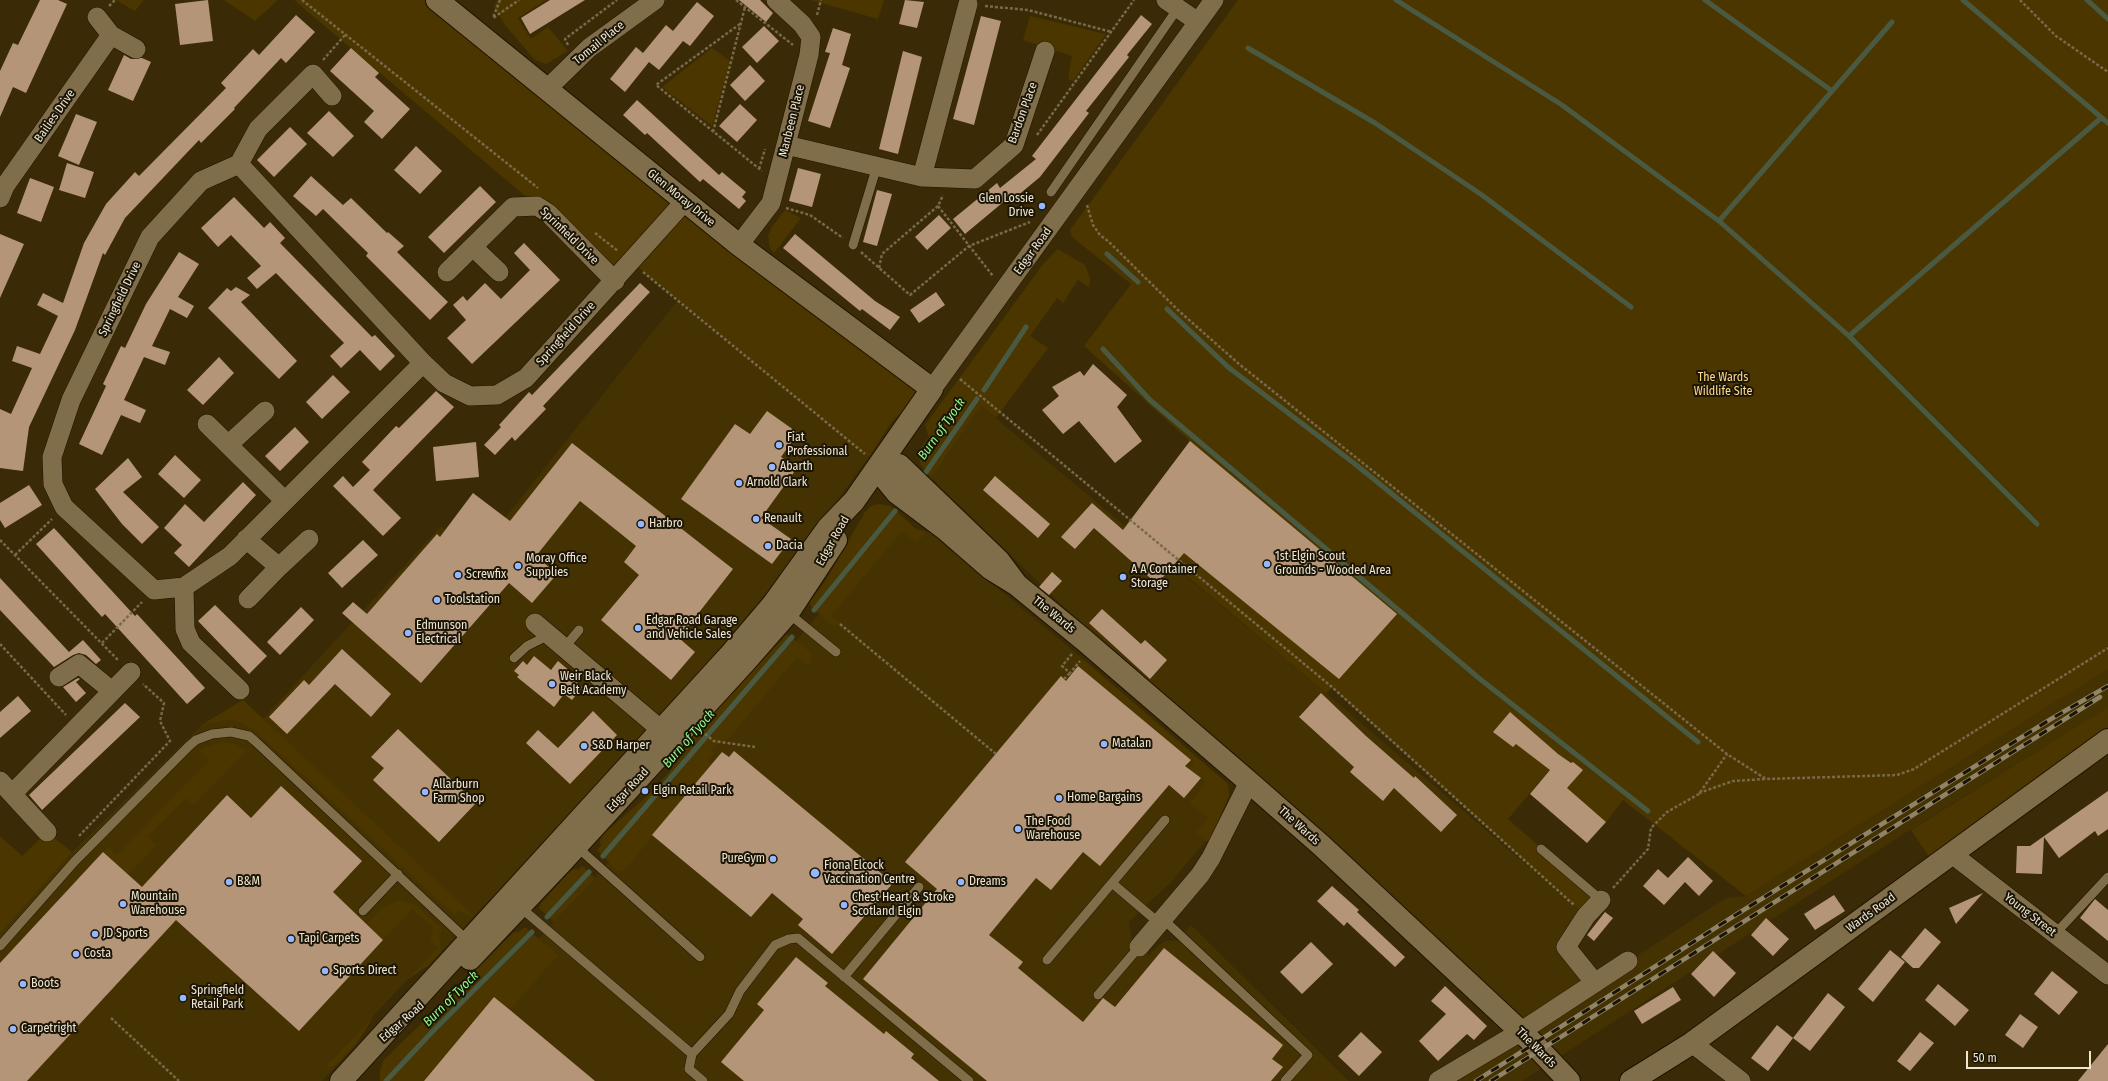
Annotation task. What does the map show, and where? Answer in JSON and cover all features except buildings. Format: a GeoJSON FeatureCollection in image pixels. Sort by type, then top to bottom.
{"type":"FeatureCollection","features":[{"type":"Feature","properties":{"kind":"street","name":"Glen Moray Drive"},"geometry":{"type":"LineString","coordinates":[[437,0],[739,245],[932,389]]}},
{"type":"Feature","properties":{"kind":"street","name":"Tomail Place"},"geometry":{"type":"LineString","coordinates":[[547,89],[589,48],[655,0]]}},
{"type":"Feature","properties":{"kind":"street","name":"Manbeen Place"},"geometry":{"type":"LineString","coordinates":[[739,245],[771,203],[809,54],[811,37],[802,24],[776,0]]}},
{"type":"Feature","properties":{"kind":"street","name":"Edgar Road"},"geometry":{"type":"LineString","coordinates":[[348,1079],[368,1052],[514,902],[667,736],[781,608],[828,528],[858,495],[890,464],[895,444],[932,389],[1214,0]]}},
{"type":"Feature","properties":{"kind":"street"},"geometry":{"type":"LineString","coordinates":[[922,177],[968,4]]}},
{"type":"Feature","properties":{"kind":"street"},"geometry":{"type":"LineString","coordinates":[[1172,4],[1198,22]]}},
{"type":"Feature","properties":{"kind":"street"},"geometry":{"type":"LineString","coordinates":[[96,17],[111,35],[136,49]]}},
{"type":"Feature","properties":{"kind":"street","name":"Bailies Drive"},"geometry":{"type":"LineString","coordinates":[[0,198],[5,186],[111,35]]}},
{"type":"Feature","properties":{"kind":"street","name":"Bardon Place"},"geometry":{"type":"LineString","coordinates":[[786,145],[922,177],[975,180],[1014,145],[1045,51]]}},
{"type":"Feature","properties":{"kind":"street"},"geometry":{"type":"LineString","coordinates":[[239,164],[258,129],[313,74],[332,96]]}},
{"type":"Feature","properties":{"kind":"street","name":"Springfield Drive"},"geometry":{"type":"LineString","coordinates":[[154,590],[64,507],[53,484],[52,457],[71,400],[150,238],[201,181],[239,164],[423,363],[444,383],[470,396],[497,395],[526,378],[615,281],[685,201]]}},
{"type":"Feature","properties":{"kind":"street","name":"Sprinfield Drive"},"geometry":{"type":"LineString","coordinates":[[447,272],[513,207],[537,206],[548,213],[615,281]]}},
{"type":"Feature","properties":{"kind":"street"},"geometry":{"type":"LineString","coordinates":[[472,247],[499,272]]}},
{"type":"Feature","properties":{"kind":"street"},"geometry":{"type":"LineString","coordinates":[[154,590],[184,587],[230,556],[284,500],[423,363]]}},
{"type":"Feature","properties":{"kind":"street"},"geometry":{"type":"LineString","coordinates":[[228,445],[265,411]]}},
{"type":"Feature","properties":{"kind":"street"},"geometry":{"type":"LineString","coordinates":[[207,424],[284,500]]}},
{"type":"Feature","properties":{"kind":"street","name":"The Wards"},"geometry":{"type":"LineString","coordinates":[[1017,585],[999,561],[890,464],[883,476],[890,487],[991,569],[1017,585],[1084,640],[1249,782],[1322,846],[1570,1081]]}},
{"type":"Feature","properties":{"kind":"street"},"geometry":{"type":"LineString","coordinates":[[858,495],[880,486],[890,487]]}},
{"type":"Feature","properties":{"kind":"street"},"geometry":{"type":"LineString","coordinates":[[246,539],[279,567]]}},
{"type":"Feature","properties":{"kind":"street"},"geometry":{"type":"LineString","coordinates":[[248,599],[309,539]]}},
{"type":"Feature","properties":{"kind":"street"},"geometry":{"type":"LineString","coordinates":[[184,587],[185,629],[191,643],[240,690]]}},
{"type":"Feature","properties":{"kind":"street"},"geometry":{"type":"LineString","coordinates":[[535,623],[667,736]]}},
{"type":"Feature","properties":{"kind":"street"},"geometry":{"type":"LineString","coordinates":[[60,677],[79,664],[112,691]]}},
{"type":"Feature","properties":{"kind":"street"},"geometry":{"type":"LineString","coordinates":[[47,832],[6,788],[77,727],[131,672]]}},
{"type":"Feature","properties":{"kind":"street","name":"Wards Road"},"geometry":{"type":"LineString","coordinates":[[1631,1081],[1692,1043],[2108,740]]}},
{"type":"Feature","properties":{"kind":"street"},"geometry":{"type":"LineString","coordinates":[[1139,947],[1200,876],[1211,858],[1249,782]]}},
{"type":"Feature","properties":{"kind":"street","name":"Young Street"},"geometry":{"type":"LineString","coordinates":[[1952,854],[2107,973]]}},
{"type":"Feature","properties":{"kind":"street"},"geometry":{"type":"LineString","coordinates":[[1595,983],[1566,947],[1586,916],[1601,900]]}},
{"type":"Feature","properties":{"kind":"street"},"geometry":{"type":"LineString","coordinates":[[1438,1081],[1520,1032],[1628,961]]}},
{"type":"Feature","properties":{"kind":"street"},"geometry":{"type":"LineString","coordinates":[[1692,1043],[1741,1081]]}},
{"type":"Feature","properties":{"kind":"lane"},"geometry":{"type":"LineString","coordinates":[[1051,192],[1172,4]]}},
{"type":"Feature","properties":{"kind":"lane"},"geometry":{"type":"LineString","coordinates":[[853,245],[877,166]]}},
{"type":"Feature","properties":{"kind":"lane"},"geometry":{"type":"LineString","coordinates":[[781,608],[836,652]]}},
{"type":"Feature","properties":{"kind":"lane"},"geometry":{"type":"LineString","coordinates":[[514,658],[531,644],[558,642],[579,630]]}},
{"type":"Feature","properties":{"kind":"lane"},"geometry":{"type":"LineString","coordinates":[[0,946],[75,861],[189,746],[196,740],[212,734],[231,732],[249,736],[255,741],[473,945]]}},
{"type":"Feature","properties":{"kind":"lane"},"geometry":{"type":"LineString","coordinates":[[1047,960],[1165,820]]}},
{"type":"Feature","properties":{"kind":"lane"},"geometry":{"type":"LineString","coordinates":[[570,841],[700,957]]}},
{"type":"Feature","properties":{"kind":"lane"},"geometry":{"type":"LineString","coordinates":[[1541,849],[1601,900]]}},
{"type":"Feature","properties":{"kind":"lane"},"geometry":{"type":"LineString","coordinates":[[363,910],[398,874]]}},
{"type":"Feature","properties":{"kind":"lane"},"geometry":{"type":"LineString","coordinates":[[2055,934],[2108,877]]}},
{"type":"Feature","properties":{"kind":"lane"},"geometry":{"type":"LineString","coordinates":[[1112,883],[1161,921],[1308,1055],[1285,1081]]}},
{"type":"Feature","properties":{"kind":"lane"},"geometry":{"type":"LineString","coordinates":[[844,976],[919,887]]}},
{"type":"Feature","properties":{"kind":"lane"},"geometry":{"type":"LineString","coordinates":[[514,902],[692,1054]]}},
{"type":"Feature","properties":{"kind":"lane"},"geometry":{"type":"LineString","coordinates":[[703,1081],[689,1069],[692,1054],[729,1014],[740,991],[775,945],[783,940],[798,938],[969,1081]]}},
{"type":"Feature","properties":{"kind":"lane"},"geometry":{"type":"LineString","coordinates":[[1098,995],[1139,947]]}},
{"type":"Feature","properties":{"kind":"lane"},"geometry":{"type":"LineString","coordinates":[[1595,983],[1628,961]]}},
{"type":"Feature","properties":{"kind":"path"},"geometry":{"type":"LineString","coordinates":[[500,0],[493,18],[519,0]]}},
{"type":"Feature","properties":{"kind":"path"},"geometry":{"type":"LineString","coordinates":[[736,0],[795,46]]}},
{"type":"Feature","properties":{"kind":"path"},"geometry":{"type":"LineString","coordinates":[[1014,145],[1028,148],[1134,0]]}},
{"type":"Feature","properties":{"kind":"path"},"geometry":{"type":"LineString","coordinates":[[2020,0],[2056,36],[2108,72]]}},
{"type":"Feature","properties":{"kind":"path"},"geometry":{"type":"LineString","coordinates":[[968,4],[1028,10],[1112,32]]}},
{"type":"Feature","properties":{"kind":"path"},"geometry":{"type":"LineString","coordinates":[[712,132],[745,7]]}},
{"type":"Feature","properties":{"kind":"path"},"geometry":{"type":"LineString","coordinates":[[740,24],[656,86],[759,170],[777,182]]}},
{"type":"Feature","properties":{"kind":"path"},"geometry":{"type":"LineString","coordinates":[[325,58],[345,35]]}},
{"type":"Feature","properties":{"kind":"path"},"geometry":{"type":"LineString","coordinates":[[759,170],[765,148]]}},
{"type":"Feature","properties":{"kind":"path"},"geometry":{"type":"LineString","coordinates":[[879,268],[882,254],[938,206],[951,178]]}},
{"type":"Feature","properties":{"kind":"path"},"geometry":{"type":"LineString","coordinates":[[1080,186],[1093,225],[1100,235],[1108,241],[1179,311],[1239,364],[1727,754],[1766,779]]}},
{"type":"Feature","properties":{"kind":"path"},"geometry":{"type":"LineString","coordinates":[[771,203],[810,215],[853,245],[910,295],[969,246],[1034,221]]}},
{"type":"Feature","properties":{"kind":"path"},"geometry":{"type":"LineString","coordinates":[[938,206],[1004,290]]}},
{"type":"Feature","properties":{"kind":"path"},"geometry":{"type":"LineString","coordinates":[[947,368],[1332,687],[1586,916]]}},
{"type":"Feature","properties":{"kind":"path"},"geometry":{"type":"LineString","coordinates":[[15,555],[64,507]]}},
{"type":"Feature","properties":{"kind":"path"},"geometry":{"type":"LineString","coordinates":[[102,644],[154,590]]}},
{"type":"Feature","properties":{"kind":"path"},"geometry":{"type":"LineString","coordinates":[[840,624],[996,754]]}},
{"type":"Feature","properties":{"kind":"path"},"geometry":{"type":"LineString","coordinates":[[0,644],[77,727]]}},
{"type":"Feature","properties":{"kind":"path"},"geometry":{"type":"LineString","coordinates":[[1601,900],[1648,848],[1651,828],[1666,812],[1699,794],[1733,781],[1897,775],[1914,769],[2108,648]]}},
{"type":"Feature","properties":{"kind":"path"},"geometry":{"type":"LineString","coordinates":[[1064,679],[1079,662]]}},
{"type":"Feature","properties":{"kind":"path"},"geometry":{"type":"LineString","coordinates":[[1062,666],[1070,672]]}},
{"type":"Feature","properties":{"kind":"path"},"geometry":{"type":"LineString","coordinates":[[714,741],[756,747]]}},
{"type":"Feature","properties":{"kind":"path"},"geometry":{"type":"LineString","coordinates":[[1699,794],[1727,754]]}},
{"type":"Feature","properties":{"kind":"path"},"geometry":{"type":"LineString","coordinates":[[111,1018],[179,1081]]}},
{"type":"Feature","properties":{"kind":"shaded area"},"geometry":{"type":"Polygon","coordinates":[[[677,301],[869,457],[767,596],[693,680],[429,965],[407,980],[374,1015],[357,1043],[322,1081],[0,1081],[0,934],[72,852],[203,724],[243,700],[263,719],[441,526],[475,556],[677,301]]]}},
{"type":"Feature","properties":{"kind":"shaded area"},"geometry":{"type":"Polygon","coordinates":[[[981,406],[1326,693],[1586,916],[1566,947],[1595,983],[1726,898],[1746,896],[2108,669],[2108,707],[1910,830],[1522,1081],[1438,1081],[1520,1032],[1091,633],[931,478],[981,406]]]}},
{"type":"Feature","properties":{"kind":"shaded area"},"geometry":{"type":"Polygon","coordinates":[[[900,515],[916,529],[931,533],[1071,649],[1228,784],[1229,795],[1209,842],[1206,841],[1170,883],[1129,923],[1132,941],[1149,955],[1160,944],[1168,940],[1176,941],[1191,925],[1349,1081],[407,1081],[602,870],[714,741],[900,515]]]}},
{"type":"Feature","properties":{"kind":"green space"},"geometry":{"type":"Polygon","coordinates":[[[116,0],[144,0],[135,11],[116,0]]]}},
{"type":"Feature","properties":{"kind":"green space"},"geometry":{"type":"Polygon","coordinates":[[[224,0],[278,0],[255,21],[224,0]]]}},
{"type":"Feature","properties":{"kind":"green space"},"geometry":{"type":"Polygon","coordinates":[[[294,0],[437,0],[932,389],[893,420],[869,457],[632,262],[615,281],[537,206],[294,0]]]}},
{"type":"Feature","properties":{"kind":"green space"},"geometry":{"type":"Polygon","coordinates":[[[497,0],[546,0],[518,18],[531,39],[548,27],[568,51],[546,64],[535,60],[505,25],[494,7],[497,0]]]}},
{"type":"Feature","properties":{"kind":"green space"},"geometry":{"type":"Polygon","coordinates":[[[811,0],[884,0],[878,19],[811,0]]]}},
{"type":"Feature","properties":{"kind":"green space","name":"The Wards Wildlife Site"},"geometry":{"type":"Polygon","coordinates":[[[1238,0],[2108,0],[2108,669],[1746,896],[1623,800],[1606,822],[1548,772],[1508,819],[1601,900],[1586,916],[1332,688],[1326,693],[1126,525],[1190,441],[1084,346],[1131,284],[1072,237],[1070,230],[1238,0]]]}},
{"type":"Feature","properties":{"kind":"green space"},"geometry":{"type":"Polygon","coordinates":[[[1030,16],[1106,34],[1073,81],[1068,79],[1072,56],[1023,40],[1030,16]]]}},
{"type":"Feature","properties":{"kind":"green space"},"geometry":{"type":"Polygon","coordinates":[[[712,48],[730,61],[712,126],[662,87],[712,48]]]}},
{"type":"Feature","properties":{"kind":"green space"},"geometry":{"type":"Polygon","coordinates":[[[785,210],[801,218],[774,253],[770,248],[768,236],[771,228],[785,210]]]}},
{"type":"Feature","properties":{"kind":"green space"},"geometry":{"type":"Polygon","coordinates":[[[1058,249],[1085,265],[1090,278],[1089,287],[1078,280],[1063,303],[1057,298],[1030,336],[1048,348],[996,418],[981,406],[931,478],[921,465],[917,452],[929,437],[925,425],[1044,263],[1058,249]]]}},
{"type":"Feature","properties":{"kind":"green space"},"geometry":{"type":"Polygon","coordinates":[[[878,504],[891,506],[916,529],[926,532],[917,543],[902,531],[831,616],[840,624],[833,626],[811,607],[810,602],[826,580],[865,512],[871,506],[878,504]]]}},
{"type":"Feature","properties":{"kind":"green space"},"geometry":{"type":"Polygon","coordinates":[[[787,634],[809,651],[811,656],[808,665],[797,657],[728,739],[722,740],[712,751],[714,754],[708,761],[712,764],[624,871],[618,871],[597,850],[601,846],[600,840],[602,835],[647,796],[670,771],[695,733],[787,634]]]}},
{"type":"Feature","properties":{"kind":"green space"},"geometry":{"type":"Polygon","coordinates":[[[1084,660],[1228,784],[1229,795],[1209,842],[1196,833],[1208,818],[1189,803],[1206,783],[1189,769],[1194,762],[1078,666],[1084,660]]]}},
{"type":"Feature","properties":{"kind":"green space"},"geometry":{"type":"Polygon","coordinates":[[[243,700],[474,916],[459,911],[455,915],[254,730],[240,722],[229,720],[203,724],[243,700]]]}},
{"type":"Feature","properties":{"kind":"green space"},"geometry":{"type":"Polygon","coordinates":[[[2108,707],[2108,729],[1930,858],[1911,830],[2108,707]]]}},
{"type":"Feature","properties":{"kind":"green space"},"geometry":{"type":"Polygon","coordinates":[[[220,742],[233,743],[247,750],[194,805],[186,798],[148,837],[156,845],[127,875],[103,852],[108,847],[117,855],[209,760],[199,750],[220,742]]]}},
{"type":"Feature","properties":{"kind":"green space"},"geometry":{"type":"Polygon","coordinates":[[[47,832],[72,852],[0,934],[0,836],[22,856],[47,832]]]}},
{"type":"Feature","properties":{"kind":"green space"},"geometry":{"type":"Polygon","coordinates":[[[582,866],[595,878],[554,922],[539,908],[541,903],[570,871],[574,869],[578,870],[582,866]]]}},
{"type":"Feature","properties":{"kind":"green space"},"geometry":{"type":"Polygon","coordinates":[[[399,900],[417,906],[443,930],[439,934],[441,952],[429,965],[407,980],[438,947],[429,939],[434,934],[431,931],[434,928],[412,909],[383,940],[367,924],[385,906],[399,900]]]}},
{"type":"Feature","properties":{"kind":"green space"},"geometry":{"type":"Polygon","coordinates":[[[525,927],[558,955],[510,1010],[494,997],[424,1081],[380,1081],[380,1071],[383,1061],[513,933],[520,931],[525,927]]]}},
{"type":"Feature","properties":{"kind":"green space"},"geometry":{"type":"Polygon","coordinates":[[[374,1016],[357,1043],[336,1065],[324,1069],[374,1016]]]}},
{"type":"Feature","properties":{"kind":"waterway"},"geometry":{"type":"LineString","coordinates":[[1396,0],[1562,105],[1719,221],[1849,336],[2037,524]]}},
{"type":"Feature","properties":{"kind":"waterway"},"geometry":{"type":"LineString","coordinates":[[1705,0],[1832,91]]}},
{"type":"Feature","properties":{"kind":"waterway"},"geometry":{"type":"LineString","coordinates":[[1963,0],[2108,123]]}},
{"type":"Feature","properties":{"kind":"waterway"},"geometry":{"type":"LineString","coordinates":[[2087,0],[2108,19]]}},
{"type":"Feature","properties":{"kind":"waterway"},"geometry":{"type":"LineString","coordinates":[[1719,221],[1892,22]]}},
{"type":"Feature","properties":{"kind":"waterway"},"geometry":{"type":"LineString","coordinates":[[1248,48],[1375,123],[1482,195],[1631,307]]}},
{"type":"Feature","properties":{"kind":"waterway"},"geometry":{"type":"LineString","coordinates":[[1849,336],[2101,118]]}},
{"type":"Feature","properties":{"kind":"waterway"},"geometry":{"type":"LineString","coordinates":[[1107,254],[1138,282]]}},
{"type":"Feature","properties":{"kind":"waterway"},"geometry":{"type":"LineString","coordinates":[[1167,309],[1228,367],[1355,464],[1698,742]]}},
{"type":"Feature","properties":{"kind":"waterway","name":"Burn of Tyock"},"geometry":{"type":"LineString","coordinates":[[984,390],[1026,327]]}},
{"type":"Feature","properties":{"kind":"waterway"},"geometry":{"type":"LineString","coordinates":[[1103,349],[1150,400],[1480,679],[1648,811]]}},
{"type":"Feature","properties":{"kind":"waterway","name":"Burn of Tyock"},"geometry":{"type":"LineString","coordinates":[[926,472],[977,399]]}},
{"type":"Feature","properties":{"kind":"waterway","name":"Burn of Tyock"},"geometry":{"type":"LineString","coordinates":[[814,610],[895,511]]}},
{"type":"Feature","properties":{"kind":"waterway","name":"Burn of Tyock"},"geometry":{"type":"LineString","coordinates":[[603,856],[792,637]]}},
{"type":"Feature","properties":{"kind":"waterway","name":"Burn of Tyock"},"geometry":{"type":"LineString","coordinates":[[547,917],[589,872]]}},
{"type":"Feature","properties":{"kind":"waterway","name":"Burn of Tyock"},"geometry":{"type":"LineString","coordinates":[[386,1081],[433,1031],[532,932]]}},
{"type":"Feature","properties":{"kind":"railway"},"geometry":{"type":"LineString","coordinates":[[1476,1081],[1734,916],[2051,719],[2108,686]]}},
{"type":"Feature","properties":{"kind":"railway"},"geometry":{"type":"LineString","coordinates":[[1491,1081],[2100,697]]}},
{"type":"Feature","properties":{"kind":"place","name":"Glen Lossie Drive"},"geometry":{"type":"Point","coordinates":[1042,206]}},
{"type":"Feature","properties":{"kind":"place","name":"Fiat Professional"},"geometry":{"type":"Point","coordinates":[779,445]}},
{"type":"Feature","properties":{"kind":"place","name":"Abarth"},"geometry":{"type":"Point","coordinates":[772,467]}},
{"type":"Feature","properties":{"kind":"place","name":"Arnold Clark"},"geometry":{"type":"Point","coordinates":[739,483]}},
{"type":"Feature","properties":{"kind":"place","name":"Renault"},"geometry":{"type":"Point","coordinates":[756,519]}},
{"type":"Feature","properties":{"kind":"place","name":"Harbro"},"geometry":{"type":"Point","coordinates":[641,524]}},
{"type":"Feature","properties":{"kind":"place","name":"Dacia"},"geometry":{"type":"Point","coordinates":[768,546]}},
{"type":"Feature","properties":{"kind":"place","name":"1st Elgin Scout Grounds - Wooded Area"},"geometry":{"type":"Point","coordinates":[1267,564]}},
{"type":"Feature","properties":{"kind":"place","name":"Moray Office Supplies"},"geometry":{"type":"Point","coordinates":[518,566]}},
{"type":"Feature","properties":{"kind":"place","name":"Screwfix"},"geometry":{"type":"Point","coordinates":[458,575]}},
{"type":"Feature","properties":{"kind":"place","name":"A A Container Storage"},"geometry":{"type":"Point","coordinates":[1123,577]}},
{"type":"Feature","properties":{"kind":"place","name":"Toolstation"},"geometry":{"type":"Point","coordinates":[437,600]}},
{"type":"Feature","properties":{"kind":"place","name":"Edgar Road Garage and Vehicle Sales"},"geometry":{"type":"Point","coordinates":[638,628]}},
{"type":"Feature","properties":{"kind":"place","name":"Edmunson Electrical"},"geometry":{"type":"Point","coordinates":[408,633]}},
{"type":"Feature","properties":{"kind":"place","name":"Weir Black Belt Academy"},"geometry":{"type":"Point","coordinates":[552,684]}},
{"type":"Feature","properties":{"kind":"place","name":"Matalan"},"geometry":{"type":"Point","coordinates":[1104,744]}},
{"type":"Feature","properties":{"kind":"place","name":"S&D Harper"},"geometry":{"type":"Point","coordinates":[584,746]}},
{"type":"Feature","properties":{"kind":"place","name":"Elgin Retail Park"},"geometry":{"type":"Point","coordinates":[645,791]}},
{"type":"Feature","properties":{"kind":"place","name":"Allarburn Farm Shop"},"geometry":{"type":"Point","coordinates":[425,792]}},
{"type":"Feature","properties":{"kind":"place","name":"Home Bargains"},"geometry":{"type":"Point","coordinates":[1059,798]}},
{"type":"Feature","properties":{"kind":"place","name":"The Food Warehouse"},"geometry":{"type":"Point","coordinates":[1018,829]}},
{"type":"Feature","properties":{"kind":"place","name":"PureGym"},"geometry":{"type":"Point","coordinates":[773,859]}},
{"type":"Feature","properties":{"kind":"place","name":"Fiona Elcock Vaccination Centre"},"geometry":{"type":"Point","coordinates":[815,873]}},
{"type":"Feature","properties":{"kind":"place","name":"B&M"},"geometry":{"type":"Point","coordinates":[229,882]}},
{"type":"Feature","properties":{"kind":"place","name":"Dreams"},"geometry":{"type":"Point","coordinates":[961,882]}},
{"type":"Feature","properties":{"kind":"place","name":"Mountain Warehouse"},"geometry":{"type":"Point","coordinates":[123,904]}},
{"type":"Feature","properties":{"kind":"place","name":"Chest Heart & Stroke Scotland Elgin"},"geometry":{"type":"Point","coordinates":[844,905]}},
{"type":"Feature","properties":{"kind":"place","name":"JD Sports"},"geometry":{"type":"Point","coordinates":[95,934]}},
{"type":"Feature","properties":{"kind":"place","name":"Tapi Carpets"},"geometry":{"type":"Point","coordinates":[291,939]}},
{"type":"Feature","properties":{"kind":"place","name":"Costa"},"geometry":{"type":"Point","coordinates":[76,954]}},
{"type":"Feature","properties":{"kind":"place","name":"Sports Direct"},"geometry":{"type":"Point","coordinates":[325,971]}},
{"type":"Feature","properties":{"kind":"place","name":"Boots"},"geometry":{"type":"Point","coordinates":[23,984]}},
{"type":"Feature","properties":{"kind":"place","name":"Springfield Retail Park"},"geometry":{"type":"Point","coordinates":[183,998]}},
{"type":"Feature","properties":{"kind":"place","name":"Carpetright"},"geometry":{"type":"Point","coordinates":[13,1029]}}]}
